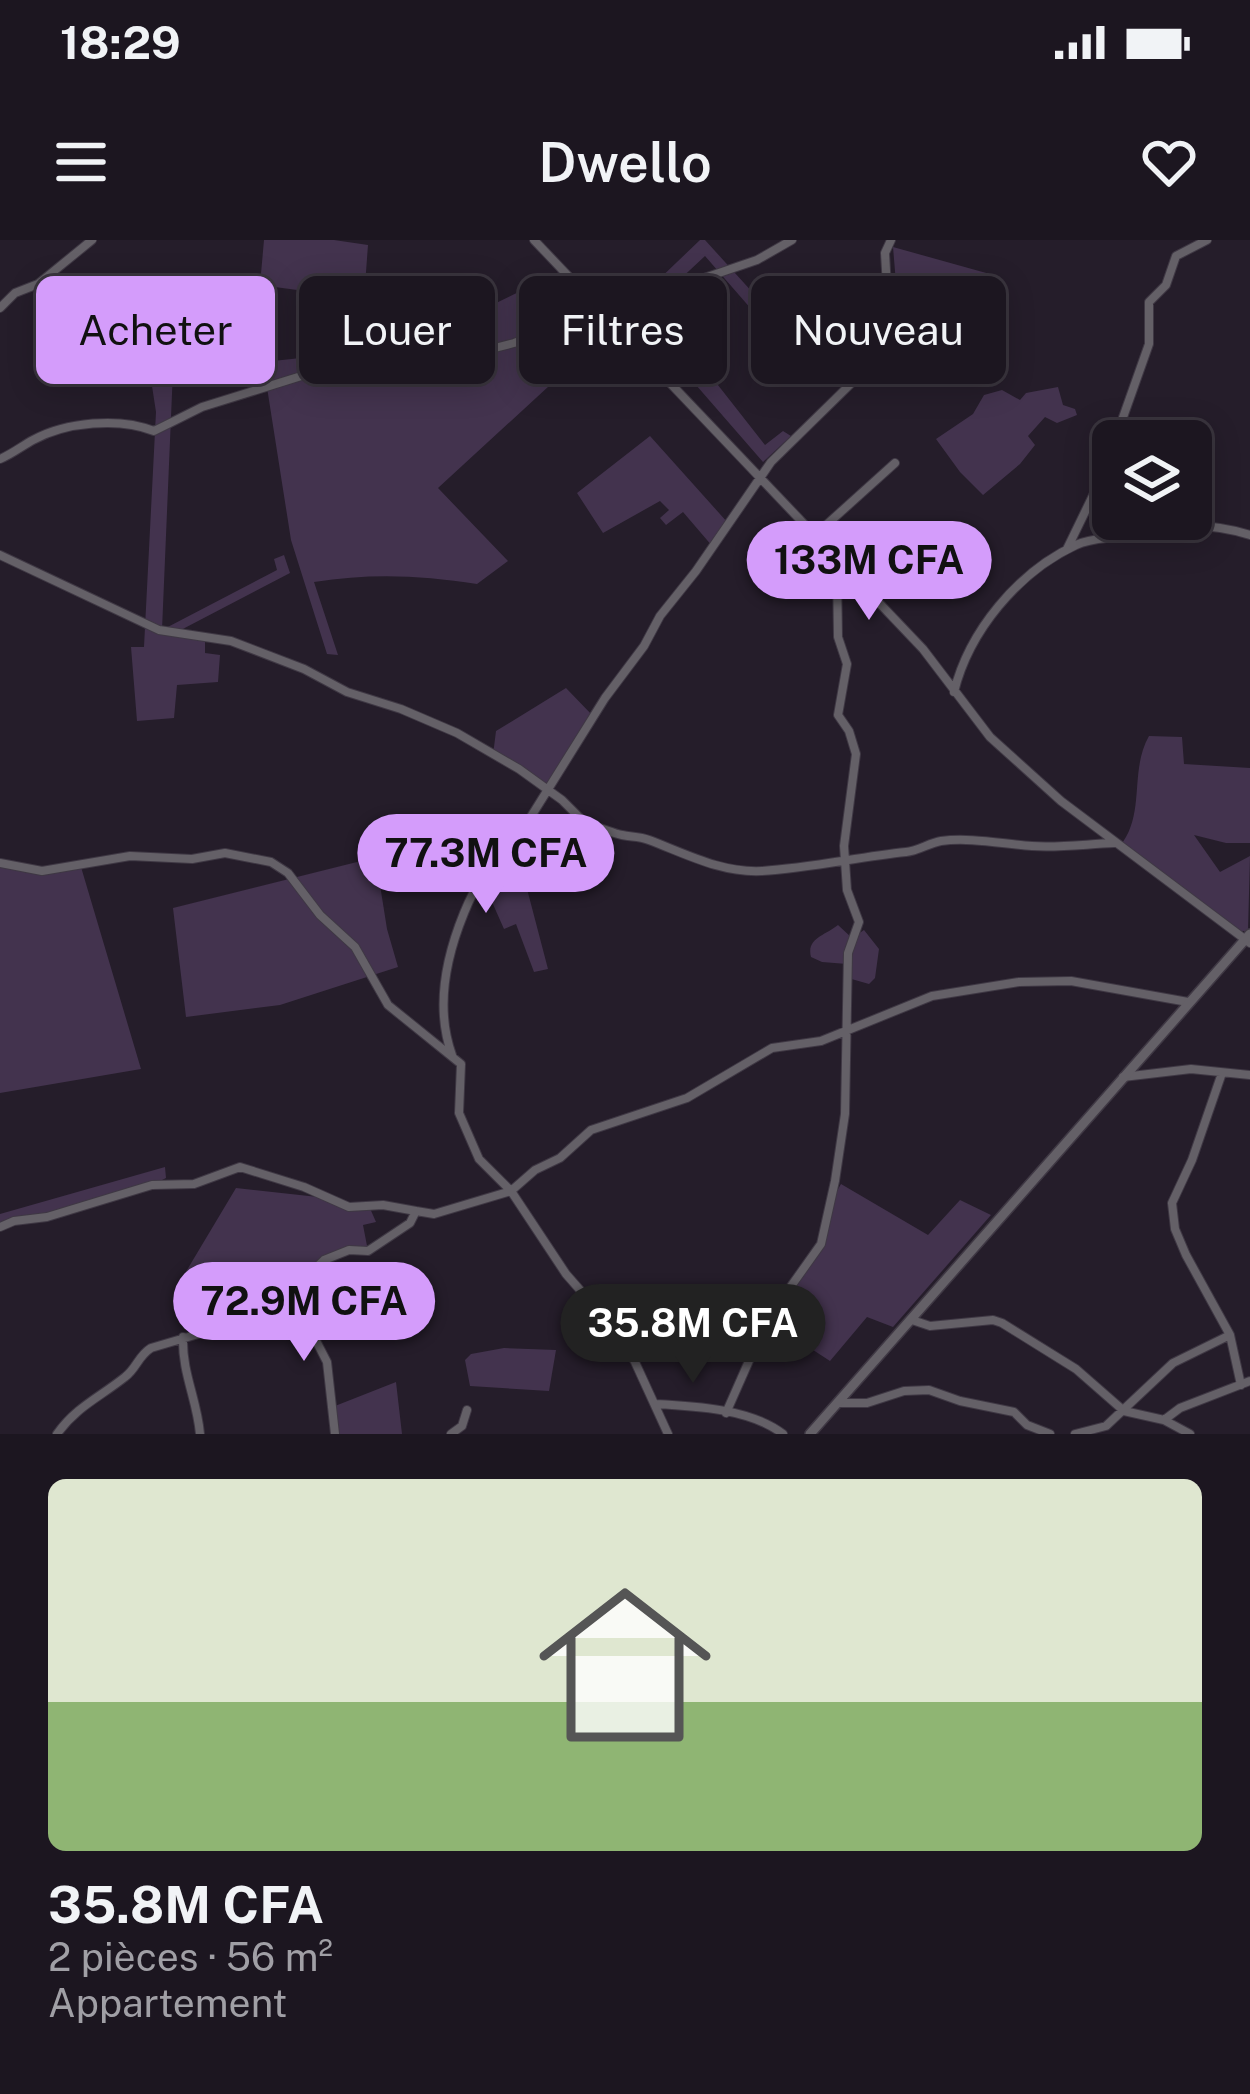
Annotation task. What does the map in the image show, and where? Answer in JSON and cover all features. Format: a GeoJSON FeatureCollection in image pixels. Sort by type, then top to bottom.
{"type":"FeatureCollection","features":[{"type":"Feature","properties":{"kind":"street"},"geometry":{"type":"LineString","coordinates":[[0,308],[92,240]]}},
{"type":"Feature","properties":{"kind":"street"},"geometry":{"type":"LineString","coordinates":[[534,240],[567,276]]}},
{"type":"Feature","properties":{"kind":"street"},"geometry":{"type":"LineString","coordinates":[[713,276],[757,260],[792,240]]}},
{"type":"Feature","properties":{"kind":"street"},"geometry":{"type":"LineString","coordinates":[[452,1056],[445,1020],[445,977],[451,946],[475,886],[517,840],[605,698],[760,477],[874,362],[888,305],[885,253],[890,240]]}},
{"type":"Feature","properties":{"kind":"street"},"geometry":{"type":"LineString","coordinates":[[1066,551],[1100,481],[1103,455],[1121,423],[1145,358],[1151,334],[1149,302],[1166,285],[1176,256],[1207,240]]}},
{"type":"Feature","properties":{"kind":"street"},"geometry":{"type":"LineString","coordinates":[[0,459],[57,430],[109,423],[138,424],[154,431],[202,406],[340,364],[459,354],[519,341]]}},
{"type":"Feature","properties":{"kind":"street"},"geometry":{"type":"LineString","coordinates":[[670,384],[923,650],[990,736],[1114,843],[1248,939],[810,1434]]}},
{"type":"Feature","properties":{"kind":"street"},"geometry":{"type":"LineString","coordinates":[[814,536],[896,463]]}},
{"type":"Feature","properties":{"kind":"street"},"geometry":{"type":"LineString","coordinates":[[953,693],[970,644],[1005,599],[1080,543],[1198,523],[1250,535]]}},
{"type":"Feature","properties":{"kind":"street"},"geometry":{"type":"LineString","coordinates":[[726,1412],[767,1320],[821,1244],[845,1114],[848,952],[859,916],[847,890],[844,832],[856,754],[838,715],[848,664],[835,613],[836,566],[828,550]]}},
{"type":"Feature","properties":{"kind":"street"},"geometry":{"type":"LineString","coordinates":[[0,555],[159,630],[231,641],[457,733],[549,791],[588,825]]}},
{"type":"Feature","properties":{"kind":"street"},"geometry":{"type":"LineString","coordinates":[[517,840],[544,828],[588,825],[646,838],[699,861],[757,871],[910,852],[940,841],[1032,846],[1114,843]]}},
{"type":"Feature","properties":{"kind":"street"},"geometry":{"type":"LineString","coordinates":[[0,863],[43,871],[130,856],[192,860],[224,853],[271,862],[288,873],[320,915],[355,947],[388,1005],[461,1064],[459,1113],[479,1159],[512,1191],[557,1262],[616,1331],[668,1434]]}},
{"type":"Feature","properties":{"kind":"street"},"geometry":{"type":"LineString","coordinates":[[0,1227],[152,1184],[194,1184],[240,1167],[350,1207],[390,1206],[434,1214],[512,1191],[591,1130],[687,1098],[772,1048],[821,1041],[932,995],[1019,982],[1097,984],[1188,1002]]}},
{"type":"Feature","properties":{"kind":"street"},"geometry":{"type":"LineString","coordinates":[[1123,1077],[1191,1069],[1250,1075]]}},
{"type":"Feature","properties":{"kind":"street"},"geometry":{"type":"LineString","coordinates":[[1164,1420],[1174,1410],[1245,1383],[1230,1335],[1175,1229],[1172,1203],[1222,1073]]}},
{"type":"Feature","properties":{"kind":"street"},"geometry":{"type":"LineString","coordinates":[[56,1434],[79,1407],[130,1373],[142,1353],[222,1327],[291,1292],[325,1260],[382,1244],[410,1222],[416,1211]]}},
{"type":"Feature","properties":{"kind":"street"},"geometry":{"type":"LineString","coordinates":[[291,1292],[327,1362],[335,1434]]}},
{"type":"Feature","properties":{"kind":"street"},"geometry":{"type":"LineString","coordinates":[[912,1320],[930,1326],[1001,1323],[1076,1370],[1124,1411],[1164,1420],[1190,1434]]}},
{"type":"Feature","properties":{"kind":"street"},"geometry":{"type":"LineString","coordinates":[[1075,1434],[1092,1432],[1124,1411],[1174,1363],[1230,1335]]}},
{"type":"Feature","properties":{"kind":"street"},"geometry":{"type":"LineString","coordinates":[[183,1337],[183,1371],[200,1434]]}},
{"type":"Feature","properties":{"kind":"street"},"geometry":{"type":"LineString","coordinates":[[837,1402],[867,1403],[904,1391],[929,1390],[1013,1412],[1027,1425],[1050,1434]]}},
{"type":"Feature","properties":{"kind":"street"},"geometry":{"type":"LineString","coordinates":[[655,1404],[726,1412],[764,1422],[783,1434]]}},
{"type":"Feature","properties":{"kind":"street"},"geometry":{"type":"LineString","coordinates":[[451,1434],[462,1426],[467,1411]]}},
{"type":"Feature","properties":{"kind":"shaded area"},"geometry":{"type":"Polygon","coordinates":[[[264,240],[368,245],[366,276],[299,276],[299,290],[275,287],[275,276],[261,276],[264,240]]]}},
{"type":"Feature","properties":{"kind":"shaded area"},"geometry":{"type":"Polygon","coordinates":[[[705,240],[751,291],[751,309],[705,256],[684,276],[662,276],[705,240]]]}},
{"type":"Feature","properties":{"kind":"shaded area"},"geometry":{"type":"Polygon","coordinates":[[[893,247],[997,276],[895,276],[893,247]]]}},
{"type":"Feature","properties":{"kind":"shaded area"},"geometry":{"type":"Polygon","coordinates":[[[519,292],[519,384],[551,384],[438,488],[508,561],[477,584],[395,576],[314,582],[338,655],[327,654],[291,540],[266,384],[275,384],[275,360],[299,357],[299,384],[495,384],[495,303],[519,292]]]}},
{"type":"Feature","properties":{"kind":"shaded area"},"geometry":{"type":"Polygon","coordinates":[[[152,384],[172,384],[162,630],[277,570],[274,559],[284,555],[290,573],[177,632],[205,640],[205,653],[220,655],[218,682],[177,685],[174,718],[137,721],[131,647],[144,647],[156,412],[152,384]]]}},
{"type":"Feature","properties":{"kind":"shaded area"},"geometry":{"type":"Polygon","coordinates":[[[695,384],[717,384],[765,445],[783,431],[791,436],[763,462],[695,384]]]}},
{"type":"Feature","properties":{"kind":"shaded area"},"geometry":{"type":"Polygon","coordinates":[[[1058,387],[1063,405],[1075,409],[1077,415],[1057,423],[1045,417],[1028,436],[1035,445],[1020,464],[983,495],[936,439],[973,414],[984,395],[1002,390],[1020,400],[1026,393],[1058,387]]]}},
{"type":"Feature","properties":{"kind":"shaded area"},"geometry":{"type":"Polygon","coordinates":[[[650,436],[728,523],[713,547],[683,512],[666,525],[660,518],[669,510],[660,501],[603,533],[577,493],[650,436]]]}},
{"type":"Feature","properties":{"kind":"shaded area"},"geometry":{"type":"Polygon","coordinates":[[[566,688],[594,717],[549,791],[493,755],[496,731],[566,688]]]}},
{"type":"Feature","properties":{"kind":"shaded area"},"geometry":{"type":"Polygon","coordinates":[[[1149,736],[1182,737],[1184,764],[1250,768],[1250,843],[1194,835],[1220,872],[1250,856],[1248,931],[1230,931],[1120,846],[1133,820],[1140,763],[1149,736]]]}},
{"type":"Feature","properties":{"kind":"shaded area"},"geometry":{"type":"Polygon","coordinates":[[[357,862],[377,866],[398,967],[280,1005],[186,1017],[173,908],[357,862]]]}},
{"type":"Feature","properties":{"kind":"shaded area"},"geometry":{"type":"Polygon","coordinates":[[[0,863],[81,867],[141,1069],[0,1093],[0,863]]]}},
{"type":"Feature","properties":{"kind":"shaded area"},"geometry":{"type":"Polygon","coordinates":[[[521,866],[548,969],[534,972],[516,924],[504,929],[484,884],[521,866]]]}},
{"type":"Feature","properties":{"kind":"shaded area"},"geometry":{"type":"Polygon","coordinates":[[[838,925],[852,938],[864,930],[879,949],[875,978],[869,984],[848,978],[847,964],[811,957],[814,941],[838,925]]]}},
{"type":"Feature","properties":{"kind":"shaded area"},"geometry":{"type":"Polygon","coordinates":[[[165,1167],[166,1178],[152,1185],[0,1227],[0,1214],[165,1167]]]}},
{"type":"Feature","properties":{"kind":"shaded area"},"geometry":{"type":"Polygon","coordinates":[[[841,1184],[928,1235],[960,1200],[991,1215],[893,1327],[867,1317],[830,1361],[767,1320],[821,1244],[827,1208],[841,1184]]]}},
{"type":"Feature","properties":{"kind":"shaded area"},"geometry":{"type":"Polygon","coordinates":[[[236,1188],[369,1206],[376,1222],[363,1225],[368,1251],[331,1258],[289,1293],[263,1306],[180,1322],[177,1292],[181,1280],[236,1188]]]}},
{"type":"Feature","properties":{"kind":"shaded area"},"geometry":{"type":"Polygon","coordinates":[[[504,1348],[556,1350],[549,1391],[470,1386],[465,1360],[471,1354],[504,1348]]]}},
{"type":"Feature","properties":{"kind":"shaded area"},"geometry":{"type":"Polygon","coordinates":[[[396,1382],[402,1434],[338,1434],[335,1406],[396,1382]]]}}]}
